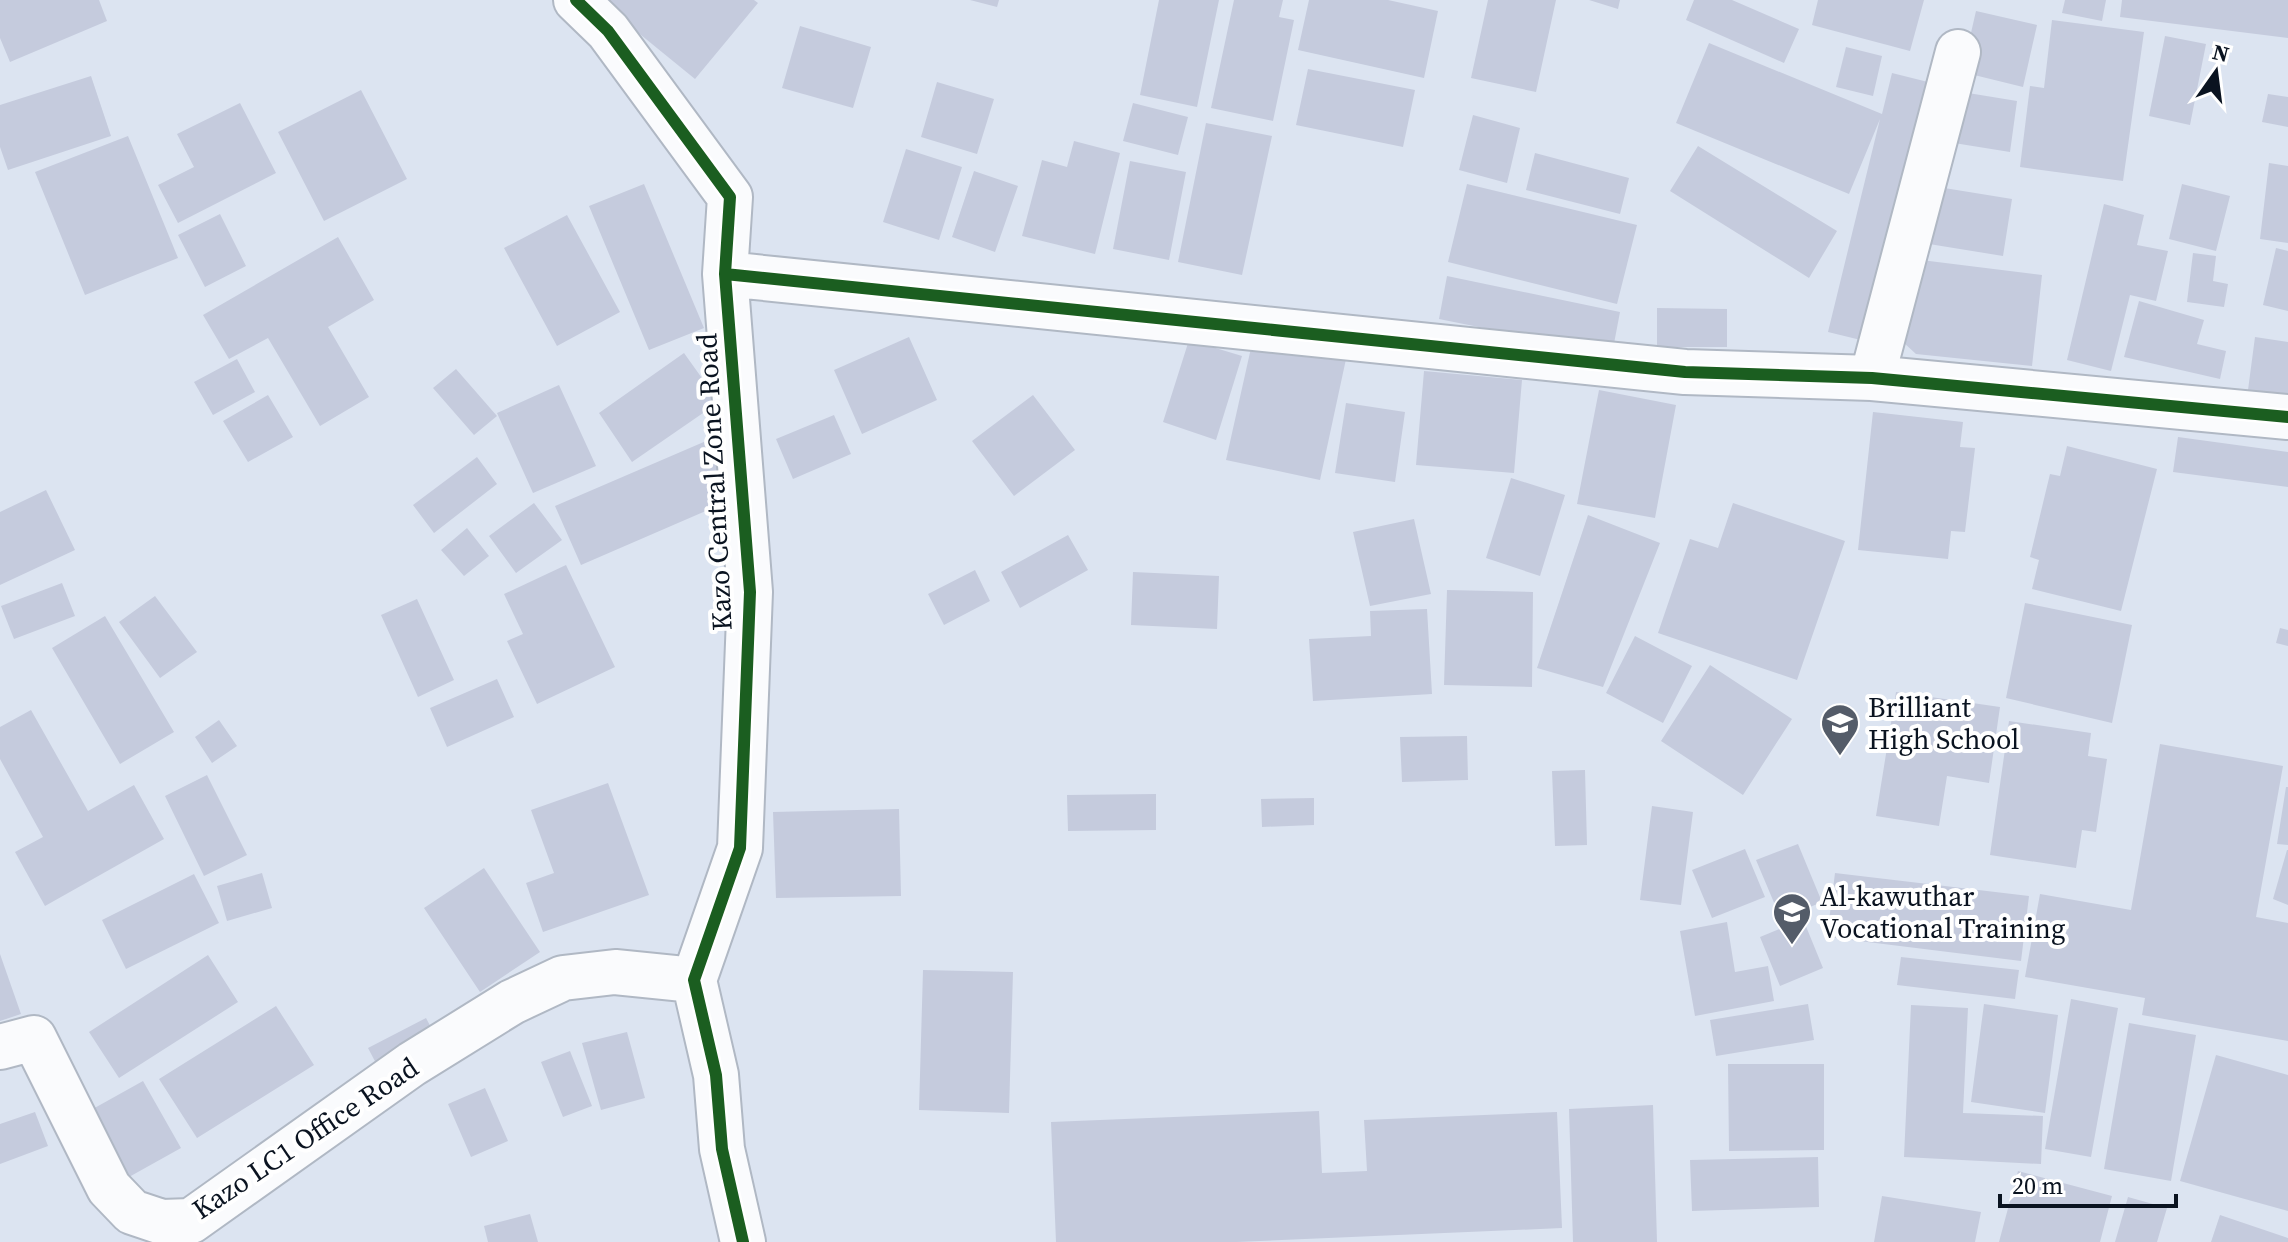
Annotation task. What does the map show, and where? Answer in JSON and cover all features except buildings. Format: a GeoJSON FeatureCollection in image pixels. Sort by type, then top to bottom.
{"type":"FeatureCollection","features":[{"type":"Feature","properties":{"kind":"street","name":"Kazo Central Zone Road"},"geometry":{"type":"LineString","coordinates":[[576,0],[608,31],[730,197],[725,274],[750,592],[740,848],[694,980]]}},
{"type":"Feature","properties":{"kind":"street"},"geometry":{"type":"LineString","coordinates":[[1872,378],[1958,52]]}},
{"type":"Feature","properties":{"kind":"street"},"geometry":{"type":"LineString","coordinates":[[725,274],[1685,372],[1872,378],[2288,417]]}},
{"type":"Feature","properties":{"kind":"street","name":"Kazo LC1 Office Road"},"geometry":{"type":"LineString","coordinates":[[0,1047],[34,1038],[109,1188],[132,1212],[162,1222],[191,1221],[412,1064],[512,1002],[563,978],[615,972],[694,980]]}},
{"type":"Feature","properties":{"kind":"street"},"geometry":{"type":"LineString","coordinates":[[694,980],[716,1075],[722,1149],[743,1242]]}},
{"type":"Feature","properties":{"kind":"cycle path"},"geometry":{"type":"LineString","coordinates":[[576,0],[608,31],[730,197],[725,274],[750,592],[740,848],[694,980],[716,1075],[722,1149],[743,1242]]}},
{"type":"Feature","properties":{"kind":"cycle path"},"geometry":{"type":"LineString","coordinates":[[725,274],[1685,372],[1872,378],[2288,417]]}},
{"type":"Feature","properties":{"kind":"place","name":"Brilliant High School"},"geometry":{"type":"Point","coordinates":[1840,757]}},
{"type":"Feature","properties":{"kind":"place","name":"Al-kawuthar Vocational Training"},"geometry":{"type":"Point","coordinates":[1792,946]}}]}
